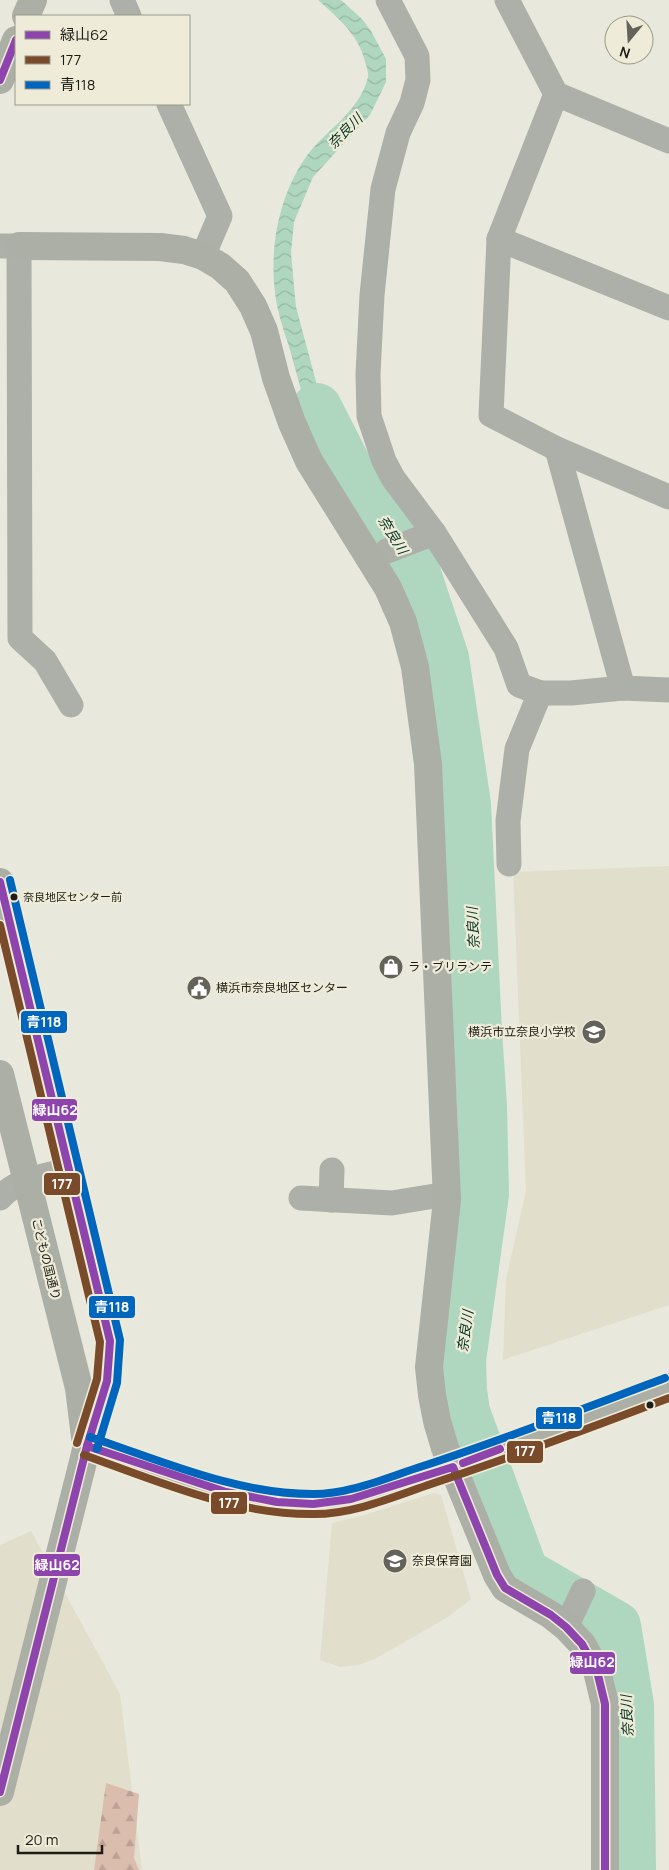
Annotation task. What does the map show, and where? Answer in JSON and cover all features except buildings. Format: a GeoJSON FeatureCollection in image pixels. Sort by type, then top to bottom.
{"type":"FeatureCollection","features":[{"type":"Feature","properties":{"kind":"street"},"geometry":{"type":"LineString","coordinates":[[26,15],[33,0]]}},
{"type":"Feature","properties":{"kind":"street"},"geometry":{"type":"LineString","coordinates":[[122,0],[129,15]]}},
{"type":"Feature","properties":{"kind":"street"},"geometry":{"type":"LineString","coordinates":[[388,0],[417,56],[418,80],[412,103],[398,132],[383,189],[372,295],[368,374],[369,416],[384,461],[427,535],[506,648],[519,685],[540,693],[571,693],[623,688],[669,690]]}},
{"type":"Feature","properties":{"kind":"street"},"geometry":{"type":"LineString","coordinates":[[507,0],[556,94],[669,141]]}},
{"type":"Feature","properties":{"kind":"street"},"geometry":{"type":"LineString","coordinates":[[0,80],[15,42]]}},
{"type":"Feature","properties":{"kind":"street"},"geometry":{"type":"LineString","coordinates":[[556,94],[499,239],[491,415],[557,449],[669,496]]}},
{"type":"Feature","properties":{"kind":"street"},"geometry":{"type":"LineString","coordinates":[[169,105],[220,216],[203,256]]}},
{"type":"Feature","properties":{"kind":"street"},"geometry":{"type":"LineString","coordinates":[[499,239],[669,308]]}},
{"type":"Feature","properties":{"kind":"street"},"geometry":{"type":"LineString","coordinates":[[71,705],[45,661],[20,638],[9,246],[160,247],[184,250],[203,256],[220,266],[237,281],[253,306],[264,331],[276,378],[309,461],[388,588],[404,622],[415,666],[423,714],[430,800],[447,1194],[430,1367],[432,1395],[437,1421],[458,1465],[497,1575],[505,1588],[551,1616],[569,1621],[597,1671],[605,1704],[605,1870]]}},
{"type":"Feature","properties":{"kind":"street"},"geometry":{"type":"LineString","coordinates":[[557,449],[623,688]]}},
{"type":"Feature","properties":{"kind":"street"},"geometry":{"type":"LineString","coordinates":[[387,551],[427,535]]}},
{"type":"Feature","properties":{"kind":"street"},"geometry":{"type":"LineString","coordinates":[[509,864],[508,821],[517,749],[540,693]]}},
{"type":"Feature","properties":{"kind":"street","name":"こどもの国通り"},"geometry":{"type":"LineString","coordinates":[[0,882],[68,1170],[102,1301],[110,1341],[107,1381],[86,1446],[0,1792]]}},
{"type":"Feature","properties":{"kind":"street","name":"こどもの国通り"},"geometry":{"type":"LineString","coordinates":[[0,1074],[78,1388],[86,1446]]}},
{"type":"Feature","properties":{"kind":"street"},"geometry":{"type":"LineString","coordinates":[[0,1198],[6,1191],[26,1180],[68,1170]]}},
{"type":"Feature","properties":{"kind":"street"},"geometry":{"type":"LineString","coordinates":[[331,1200],[332,1170]]}},
{"type":"Feature","properties":{"kind":"street"},"geometry":{"type":"LineString","coordinates":[[301,1198],[392,1202],[447,1194]]}},
{"type":"Feature","properties":{"kind":"street"},"geometry":{"type":"LineString","coordinates":[[86,1446],[226,1492],[277,1502],[313,1504],[351,1499],[458,1465],[669,1388]]}},
{"type":"Feature","properties":{"kind":"street"},"geometry":{"type":"LineString","coordinates":[[569,1621],[583,1591]]}},
{"type":"Feature","properties":{"kind":"shaded area","name":"横浜市立奈良小学校"},"geometry":{"type":"Polygon","coordinates":[[[669,866],[669,1305],[503,1360],[506,1279],[526,1191],[513,872],[669,866]]]}},
{"type":"Feature","properties":{"kind":"shaded area","name":"奈良保育園"},"geometry":{"type":"Polygon","coordinates":[[[434,1493],[441,1495],[471,1599],[448,1617],[375,1659],[358,1665],[340,1667],[320,1660],[332,1523],[434,1493]]]}},
{"type":"Feature","properties":{"kind":"shaded area"},"geometry":{"type":"Polygon","coordinates":[[[31,1531],[120,1694],[142,1870],[0,1870],[0,1545],[31,1531]]]}},
{"type":"Feature","properties":{"kind":"green space"},"geometry":{"type":"Polygon","coordinates":[[[106,1783],[139,1794],[134,1858],[139,1870],[94,1870],[106,1783]]]}},
{"type":"Feature","properties":{"kind":"water"},"geometry":{"type":"Polygon","coordinates":[[[318,0],[341,0],[362,19],[371,31],[386,59],[386,82],[370,115],[313,177],[294,222],[291,253],[296,307],[321,400],[338,438],[356,467],[340,472],[317,428],[303,395],[278,310],[273,272],[276,232],[294,176],[312,149],[349,112],[363,90],[368,77],[362,52],[353,35],[318,0]]]}},
{"type":"Feature","properties":{"kind":"waterway","name":"奈良川"},"geometry":{"type":"LineString","coordinates":[[317,408],[344,461],[374,509],[399,543],[416,574],[444,658],[466,804],[482,1106],[484,1194],[461,1360],[465,1412],[524,1573],[616,1626],[629,1705],[631,1870]]}},
{"type":"Feature","properties":{"kind":"transit line","name":"緑山62"},"geometry":{"type":"LineString","coordinates":[[0,80],[15,42]]}},
{"type":"Feature","properties":{"kind":"transit line","name":"青118"},"geometry":{"type":"LineString","coordinates":[[10,880],[120,1340],[117,1383],[97,1449]]}},
{"type":"Feature","properties":{"kind":"transit line","name":"緑山62"},"geometry":{"type":"LineString","coordinates":[[0,882],[110,1341],[107,1381],[87,1446],[0,1792]]}},
{"type":"Feature","properties":{"kind":"transit line","name":"177"},"geometry":{"type":"LineString","coordinates":[[0,925],[100,1342],[97,1379],[77,1443]]}},
{"type":"Feature","properties":{"kind":"transit line","name":"青118"},"geometry":{"type":"LineString","coordinates":[[90,1437],[172,1466],[228,1482],[284,1493],[327,1493],[369,1484],[454,1456],[665,1378]]}},
{"type":"Feature","properties":{"kind":"transit line","name":"177"},"geometry":{"type":"LineString","coordinates":[[84,1455],[196,1495],[225,1503],[284,1513],[329,1513],[359,1508],[388,1499],[580,1432],[669,1398]]}},
{"type":"Feature","properties":{"kind":"transit line","name":"緑山62"},"geometry":{"type":"LineString","coordinates":[[87,1446],[226,1492],[277,1502],[313,1504],[351,1499],[453,1467],[497,1575],[505,1588],[551,1615],[566,1627],[582,1644],[597,1671],[605,1704],[605,1870]]}},
{"type":"Feature","properties":{"kind":"transit line","name":"緑山62"},"geometry":{"type":"LineString","coordinates":[[463,1463],[500,1449]]}},
{"type":"Feature","properties":{"kind":"place","name":"奈良地区センター前"},"geometry":{"type":"Point","coordinates":[14,897]}},
{"type":"Feature","properties":{"kind":"place","name":"ラ・ブリランテ"},"geometry":{"type":"Point","coordinates":[391,967]}},
{"type":"Feature","properties":{"kind":"place","name":"横浜市奈良地区センター"},"geometry":{"type":"Point","coordinates":[199,988]}},
{"type":"Feature","properties":{"kind":"place","name":"横浜市立奈良小学校"},"geometry":{"type":"Point","coordinates":[594,1032]}},
{"type":"Feature","properties":{"kind":"place","name":"奈良保育園"},"geometry":{"type":"Point","coordinates":[395,1561]}}]}
